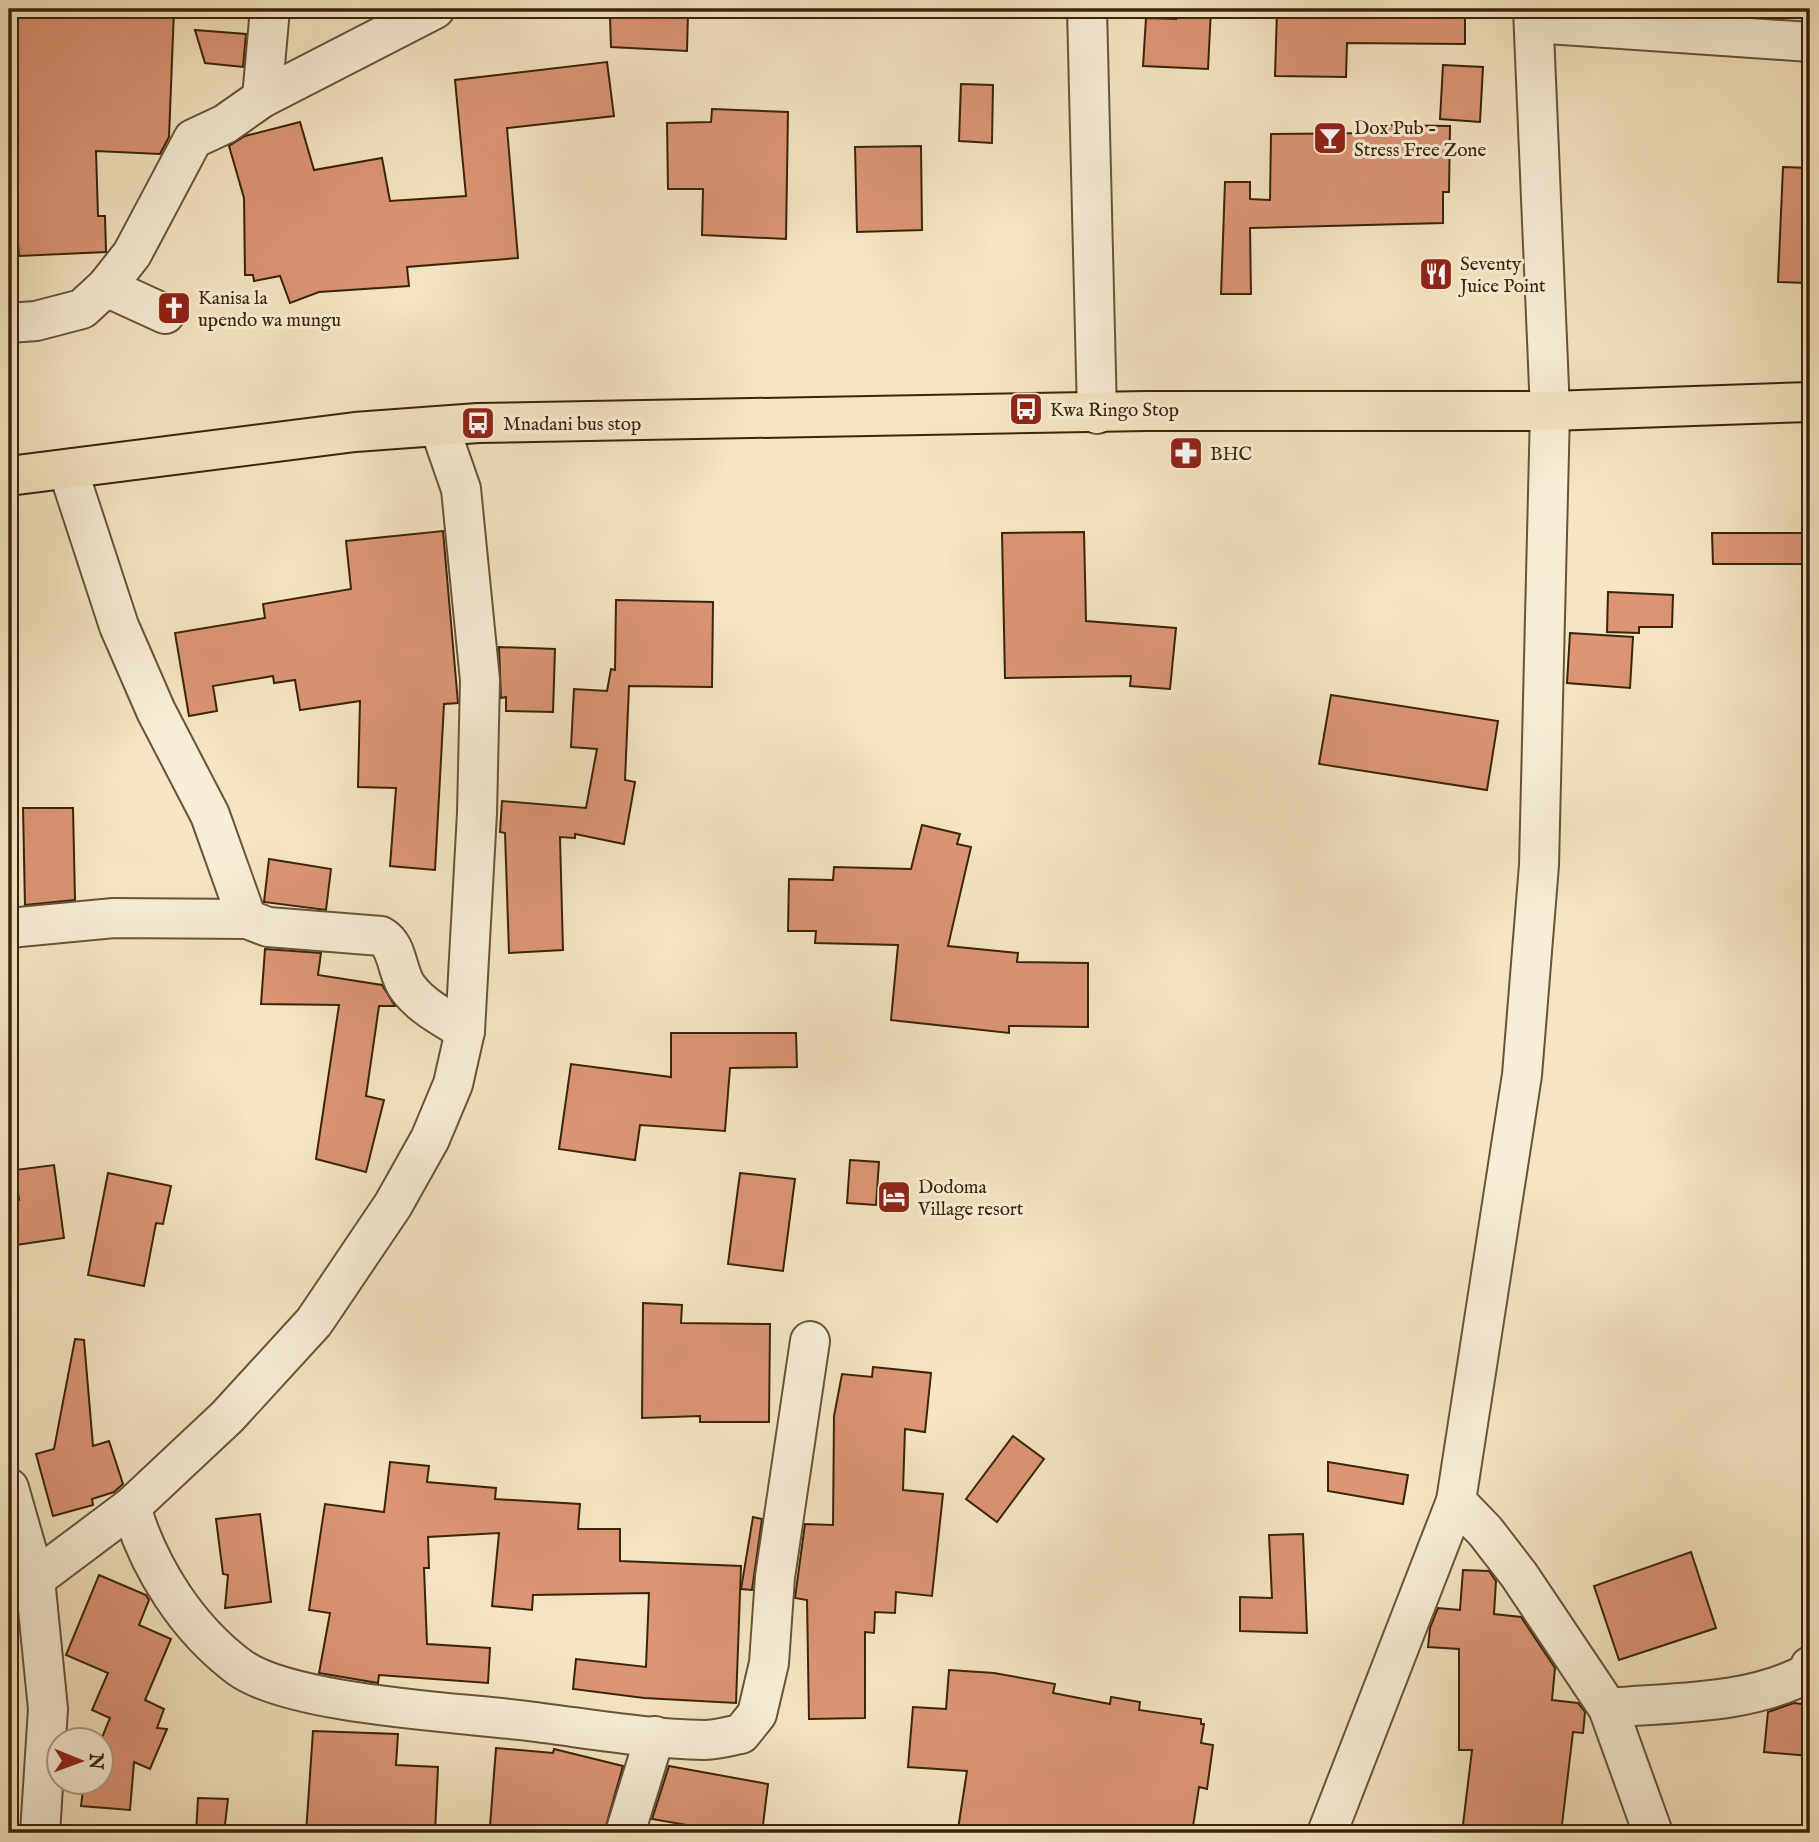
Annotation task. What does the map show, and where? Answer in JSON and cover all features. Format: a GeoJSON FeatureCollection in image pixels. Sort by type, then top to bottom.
{"type":"FeatureCollection","features":[{"type":"Feature","properties":{"kind":"highway"},"geometry":{"type":"LineString","coordinates":[[9,476],[342,433],[478,423],[1097,414],[1147,411],[1550,411],[1810,402]]}},
{"type":"Feature","properties":{"kind":"street"},"geometry":{"type":"LineString","coordinates":[[261,98],[270,9]]}},
{"type":"Feature","properties":{"kind":"street"},"geometry":{"type":"LineString","coordinates":[[9,323],[36,321],[82,309],[106,287],[132,254],[193,139],[225,124],[261,98],[435,9]]}},
{"type":"Feature","properties":{"kind":"street"},"geometry":{"type":"LineString","coordinates":[[1087,9],[1097,414]]}},
{"type":"Feature","properties":{"kind":"street"},"geometry":{"type":"LineString","coordinates":[[1327,1833],[1426,1572],[1456,1501],[1522,1076],[1539,865],[1550,411],[1534,16],[1810,42]]}},
{"type":"Feature","properties":{"kind":"street"},"geometry":{"type":"LineString","coordinates":[[106,287],[165,314]]}},
{"type":"Feature","properties":{"kind":"street"},"geometry":{"type":"LineString","coordinates":[[22,1580],[131,1507],[227,1417],[314,1322],[393,1205],[430,1139],[453,1084],[465,1031],[477,813],[480,681],[461,489],[439,426]]}},
{"type":"Feature","properties":{"kind":"street"},"geometry":{"type":"LineString","coordinates":[[68,470],[118,626],[156,711],[210,815],[247,919]]}},
{"type":"Feature","properties":{"kind":"street"},"geometry":{"type":"LineString","coordinates":[[9,928],[114,918],[247,919],[268,926],[381,936],[392,947],[407,988],[425,1005],[465,1031]]}},
{"type":"Feature","properties":{"kind":"street"},"geometry":{"type":"LineString","coordinates":[[131,1507],[142,1543],[165,1586],[201,1630],[240,1668],[275,1684],[346,1699],[655,1736],[707,1740],[741,1734],[757,1714],[769,1663],[775,1577],[810,1341]]}},
{"type":"Feature","properties":{"kind":"street"},"geometry":{"type":"LineString","coordinates":[[9,1488],[26,1536],[22,1580],[48,1709],[40,1833]]}},
{"type":"Feature","properties":{"kind":"street"},"geometry":{"type":"LineString","coordinates":[[1456,1501],[1485,1531],[1527,1586],[1608,1708],[1653,1833]]}},
{"type":"Feature","properties":{"kind":"street"},"geometry":{"type":"LineString","coordinates":[[1608,1708],[1741,1696],[1784,1686],[1808,1673],[1810,1666]]}},
{"type":"Feature","properties":{"kind":"street"},"geometry":{"type":"LineString","coordinates":[[625,1833],[655,1736]]}},
{"type":"Feature","properties":{"kind":"building"},"geometry":{"type":"Polygon","coordinates":[[[9,9],[174,9],[169,137],[160,154],[96,151],[98,216],[105,216],[106,252],[19,256],[16,213],[9,213],[9,9]]]}},
{"type":"Feature","properties":{"kind":"building"},"geometry":{"type":"Polygon","coordinates":[[[1176,9],[1211,9],[1208,69],[1143,66],[1146,18],[1176,19],[1176,9]]]}},
{"type":"Feature","properties":{"kind":"building"},"geometry":{"type":"Polygon","coordinates":[[[1277,9],[1465,9],[1465,44],[1347,43],[1346,77],[1275,76],[1277,9]]]}},
{"type":"Feature","properties":{"kind":"building"},"geometry":{"type":"Polygon","coordinates":[[[688,12],[687,51],[611,47],[610,17],[688,12]]]}},
{"type":"Feature","properties":{"kind":"building"},"geometry":{"type":"Polygon","coordinates":[[[195,30],[246,34],[243,67],[205,63],[195,30]]]}},
{"type":"Feature","properties":{"kind":"building"},"geometry":{"type":"Polygon","coordinates":[[[607,62],[614,116],[507,128],[518,258],[407,267],[409,286],[319,292],[290,303],[280,276],[254,281],[253,275],[245,275],[244,198],[229,146],[245,136],[300,122],[314,170],[382,158],[390,201],[466,196],[455,80],[607,62]]]}},
{"type":"Feature","properties":{"kind":"building"},"geometry":{"type":"Polygon","coordinates":[[[1443,65],[1483,67],[1480,122],[1440,119],[1443,65]]]}},
{"type":"Feature","properties":{"kind":"building"},"geometry":{"type":"Polygon","coordinates":[[[961,84],[993,85],[992,143],[959,141],[961,84]]]}},
{"type":"Feature","properties":{"kind":"building"},"geometry":{"type":"Polygon","coordinates":[[[712,109],[788,112],[786,239],[702,235],[703,189],[668,189],[667,123],[711,122],[712,109]]]}},
{"type":"Feature","properties":{"kind":"building"},"geometry":{"type":"Polygon","coordinates":[[[1386,125],[1450,126],[1449,192],[1443,192],[1443,223],[1250,228],[1251,294],[1221,294],[1225,182],[1250,182],[1250,199],[1270,200],[1271,134],[1386,133],[1386,125]]]}},
{"type":"Feature","properties":{"kind":"building"},"geometry":{"type":"Polygon","coordinates":[[[921,146],[922,230],[857,232],[855,147],[921,146]]]}},
{"type":"Feature","properties":{"kind":"building"},"geometry":{"type":"Polygon","coordinates":[[[1783,167],[1810,168],[1807,283],[1778,282],[1783,167]]]}},
{"type":"Feature","properties":{"kind":"building"},"geometry":{"type":"Polygon","coordinates":[[[443,531],[458,703],[444,704],[435,870],[390,866],[396,788],[358,787],[360,701],[300,710],[295,680],[274,683],[273,676],[213,686],[217,711],[189,716],[175,633],[265,618],[263,604],[351,589],[346,541],[443,531]]]}},
{"type":"Feature","properties":{"kind":"building"},"geometry":{"type":"Polygon","coordinates":[[[1084,532],[1086,621],[1176,628],[1170,689],[1130,686],[1131,676],[1005,678],[1002,533],[1084,532]]]}},
{"type":"Feature","properties":{"kind":"building"},"geometry":{"type":"Polygon","coordinates":[[[1712,533],[1810,533],[1810,564],[1713,564],[1712,533]]]}},
{"type":"Feature","properties":{"kind":"building"},"geometry":{"type":"Polygon","coordinates":[[[1608,592],[1673,595],[1672,627],[1639,627],[1639,633],[1607,632],[1608,592]]]}},
{"type":"Feature","properties":{"kind":"building"},"geometry":{"type":"Polygon","coordinates":[[[616,600],[713,602],[712,687],[629,686],[625,780],[635,782],[624,844],[575,834],[575,838],[560,837],[563,950],[509,953],[505,833],[500,832],[502,801],[586,808],[597,749],[571,747],[574,689],[607,691],[611,669],[615,670],[616,600]]]}},
{"type":"Feature","properties":{"kind":"building"},"geometry":{"type":"Polygon","coordinates":[[[1570,633],[1633,637],[1630,688],[1567,683],[1570,633]]]}},
{"type":"Feature","properties":{"kind":"building"},"geometry":{"type":"Polygon","coordinates":[[[499,647],[555,649],[553,712],[506,711],[506,697],[501,698],[499,647]]]}},
{"type":"Feature","properties":{"kind":"building"},"geometry":{"type":"Polygon","coordinates":[[[1331,695],[1498,721],[1487,790],[1319,764],[1331,695]]]}},
{"type":"Feature","properties":{"kind":"building"},"geometry":{"type":"Polygon","coordinates":[[[23,808],[73,808],[75,900],[25,905],[23,808]]]}},
{"type":"Feature","properties":{"kind":"building"},"geometry":{"type":"Polygon","coordinates":[[[922,825],[960,834],[957,844],[971,847],[948,946],[1018,953],[1017,962],[1088,963],[1088,1027],[1009,1026],[1009,1033],[891,1020],[898,945],[815,943],[816,931],[788,931],[789,879],[833,880],[834,867],[911,869],[922,825]]]}},
{"type":"Feature","properties":{"kind":"building"},"geometry":{"type":"Polygon","coordinates":[[[269,859],[331,869],[326,910],[264,902],[269,859]]]}},
{"type":"Feature","properties":{"kind":"building"},"geometry":{"type":"Polygon","coordinates":[[[265,949],[321,953],[318,975],[382,985],[395,1006],[379,1006],[366,1096],[384,1100],[366,1172],[316,1159],[339,1005],[261,1004],[265,949]]]}},
{"type":"Feature","properties":{"kind":"building"},"geometry":{"type":"Polygon","coordinates":[[[671,1033],[796,1033],[797,1067],[730,1068],[725,1131],[640,1125],[635,1160],[559,1149],[571,1064],[671,1077],[671,1033]]]}},
{"type":"Feature","properties":{"kind":"building"},"geometry":{"type":"Polygon","coordinates":[[[850,1160],[879,1162],[876,1205],[847,1203],[850,1160]]]}},
{"type":"Feature","properties":{"kind":"building"},"geometry":{"type":"Polygon","coordinates":[[[54,1165],[64,1238],[9,1246],[9,1202],[19,1200],[15,1170],[54,1165]]]}},
{"type":"Feature","properties":{"kind":"building"},"geometry":{"type":"Polygon","coordinates":[[[108,1173],[171,1186],[163,1224],[156,1223],[144,1286],[88,1275],[108,1173]]]}},
{"type":"Feature","properties":{"kind":"building"},"geometry":{"type":"Polygon","coordinates":[[[740,1173],[795,1179],[783,1271],[728,1264],[740,1173]]]}},
{"type":"Feature","properties":{"kind":"building"},"geometry":{"type":"Polygon","coordinates":[[[643,1303],[682,1305],[681,1323],[770,1324],[769,1422],[700,1422],[700,1416],[642,1418],[643,1303]]]}},
{"type":"Feature","properties":{"kind":"building"},"geometry":{"type":"Polygon","coordinates":[[[75,1339],[84,1340],[93,1446],[109,1441],[123,1484],[114,1492],[92,1499],[93,1505],[53,1516],[36,1454],[54,1449],[75,1339]]]}},
{"type":"Feature","properties":{"kind":"building"},"geometry":{"type":"Polygon","coordinates":[[[873,1367],[931,1373],[925,1432],[905,1429],[903,1490],[943,1494],[932,1596],[896,1592],[895,1613],[875,1612],[874,1633],[865,1632],[865,1718],[809,1719],[807,1600],[795,1598],[805,1524],[833,1525],[834,1416],[842,1374],[872,1377],[873,1367]]]}},
{"type":"Feature","properties":{"kind":"building"},"geometry":{"type":"Polygon","coordinates":[[[1013,1436],[1044,1459],[997,1522],[966,1499],[1013,1436]]]}},
{"type":"Feature","properties":{"kind":"building"},"geometry":{"type":"Polygon","coordinates":[[[390,1462],[429,1466],[427,1482],[496,1488],[495,1499],[580,1504],[578,1529],[620,1529],[620,1561],[741,1566],[736,1703],[644,1698],[573,1689],[576,1659],[646,1667],[649,1593],[533,1595],[532,1610],[492,1606],[499,1533],[428,1537],[429,1568],[424,1568],[427,1644],[490,1648],[488,1683],[379,1675],[378,1683],[319,1673],[330,1613],[309,1610],[325,1504],[384,1512],[390,1462]]]}},
{"type":"Feature","properties":{"kind":"building"},"geometry":{"type":"Polygon","coordinates":[[[1328,1462],[1408,1475],[1403,1504],[1328,1491],[1328,1462]]]}},
{"type":"Feature","properties":{"kind":"building"},"geometry":{"type":"Polygon","coordinates":[[[260,1514],[271,1602],[225,1608],[228,1575],[223,1574],[216,1519],[260,1514]]]}},
{"type":"Feature","properties":{"kind":"building"},"geometry":{"type":"Polygon","coordinates":[[[753,1517],[762,1519],[752,1590],[741,1589],[753,1517]]]}},
{"type":"Feature","properties":{"kind":"building"},"geometry":{"type":"Polygon","coordinates":[[[1303,1534],[1307,1633],[1240,1631],[1240,1597],[1272,1598],[1269,1535],[1303,1534]]]}},
{"type":"Feature","properties":{"kind":"building"},"geometry":{"type":"Polygon","coordinates":[[[1691,1552],[1716,1628],[1619,1660],[1594,1586],[1691,1552]]]}},
{"type":"Feature","properties":{"kind":"building"},"geometry":{"type":"Polygon","coordinates":[[[1463,1570],[1489,1571],[1496,1581],[1494,1614],[1521,1617],[1555,1668],[1552,1700],[1578,1703],[1585,1712],[1583,1733],[1573,1732],[1561,1833],[1462,1833],[1472,1750],[1459,1750],[1459,1649],[1428,1647],[1430,1628],[1438,1608],[1460,1610],[1463,1570]]]}},
{"type":"Feature","properties":{"kind":"building"},"geometry":{"type":"Polygon","coordinates":[[[99,1575],[146,1595],[149,1600],[139,1625],[171,1639],[145,1700],[164,1709],[157,1728],[167,1729],[150,1769],[134,1762],[130,1810],[81,1806],[82,1797],[116,1797],[116,1727],[106,1727],[110,1718],[92,1710],[108,1673],[66,1655],[99,1575]]]}},
{"type":"Feature","properties":{"kind":"building"},"geometry":{"type":"Polygon","coordinates":[[[949,1670],[994,1673],[1055,1684],[1053,1693],[1110,1704],[1111,1697],[1140,1702],[1139,1710],[1201,1719],[1201,1724],[1204,1724],[1201,1743],[1213,1745],[1207,1789],[1199,1787],[1192,1833],[980,1833],[958,1829],[967,1771],[908,1767],[913,1707],[946,1709],[949,1670]]]}},
{"type":"Feature","properties":{"kind":"building"},"geometry":{"type":"Polygon","coordinates":[[[1794,1703],[1810,1705],[1810,1756],[1764,1752],[1768,1712],[1794,1703]]]}},
{"type":"Feature","properties":{"kind":"building"},"geometry":{"type":"Polygon","coordinates":[[[313,1731],[398,1734],[396,1765],[438,1767],[435,1833],[306,1833],[313,1731]]]}},
{"type":"Feature","properties":{"kind":"building"},"geometry":{"type":"Polygon","coordinates":[[[496,1748],[553,1753],[554,1749],[623,1766],[604,1833],[490,1826],[496,1748]]]}},
{"type":"Feature","properties":{"kind":"building"},"geometry":{"type":"Polygon","coordinates":[[[669,1766],[768,1784],[762,1833],[733,1833],[652,1819],[669,1766]]]}},
{"type":"Feature","properties":{"kind":"building"},"geometry":{"type":"Polygon","coordinates":[[[198,1798],[228,1799],[224,1833],[196,1833],[198,1798]]]}},
{"type":"Feature","properties":{"kind":"place","name":"Dox Pub - Stress Free Zone"},"geometry":{"type":"Point","coordinates":[1330,138]}},
{"type":"Feature","properties":{"kind":"place","name":"Seventy Juice Point"},"geometry":{"type":"Point","coordinates":[1436,274]}},
{"type":"Feature","properties":{"kind":"place","name":"Kanisa la upendo wa mungu"},"geometry":{"type":"Point","coordinates":[174,308]}},
{"type":"Feature","properties":{"kind":"place","name":"Kwa Ringo Stop"},"geometry":{"type":"Point","coordinates":[1026,409]}},
{"type":"Feature","properties":{"kind":"place","name":"Mnadani bus stop"},"geometry":{"type":"Point","coordinates":[478,423]}},
{"type":"Feature","properties":{"kind":"place","name":"BHC"},"geometry":{"type":"Point","coordinates":[1186,453]}},
{"type":"Feature","properties":{"kind":"place","name":"Dodoma Village resort"},"geometry":{"type":"Point","coordinates":[894,1197]}}]}
